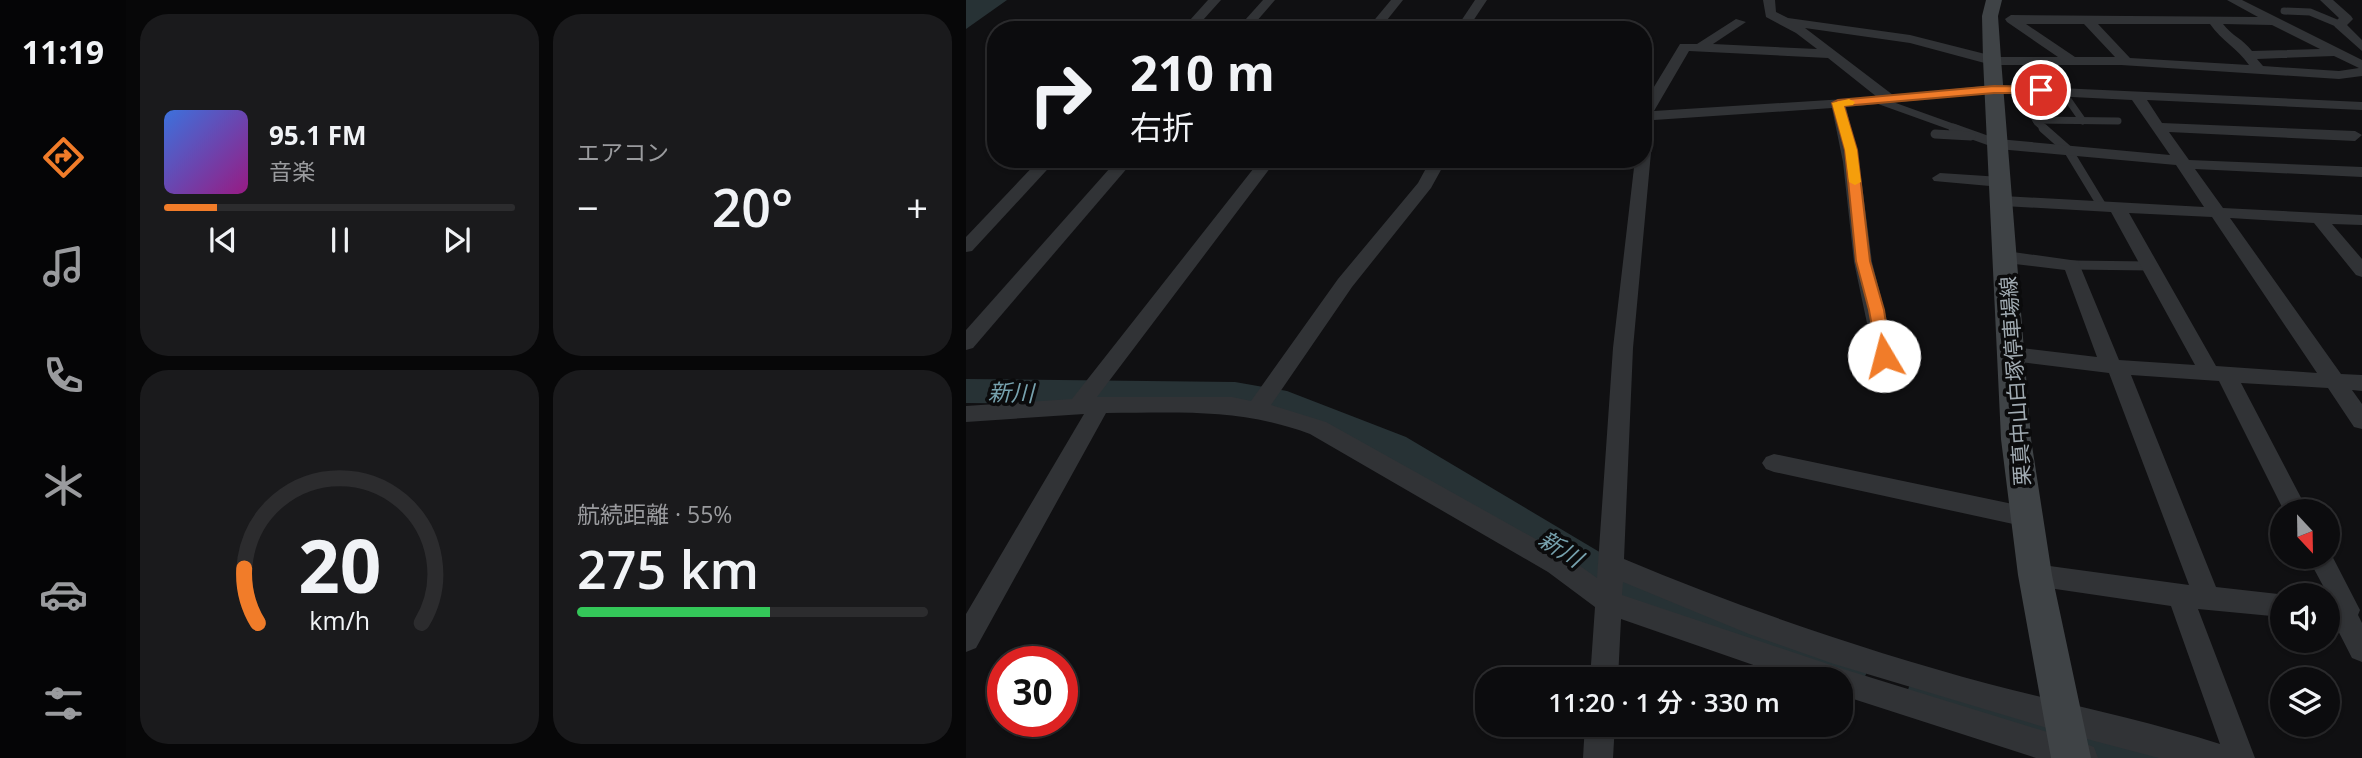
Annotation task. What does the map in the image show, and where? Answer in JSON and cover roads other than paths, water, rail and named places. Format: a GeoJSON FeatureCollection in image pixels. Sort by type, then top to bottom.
{"type":"FeatureCollection","features":[{"type":"Feature","properties":{"kind":"main road","name":"栗真中山白塚停車場線"},"geometry":{"type":"LineString","coordinates":[[1994,3],[1990,16],[1994,89],[1989,140],[2002,192],[2016,439],[2035,575],[2071,743]]}},
{"type":"Feature","properties":{"kind":"street"},"geometry":{"type":"LineString","coordinates":[[1195,21],[1215,0]]}},
{"type":"Feature","properties":{"kind":"street"},"geometry":{"type":"LineString","coordinates":[[1250,21],[1269,0]]}},
{"type":"Feature","properties":{"kind":"street"},"geometry":{"type":"LineString","coordinates":[[1380,21],[1397,0]]}},
{"type":"Feature","properties":{"kind":"street"},"geometry":{"type":"LineString","coordinates":[[1467,21],[1481,0]]}},
{"type":"Feature","properties":{"kind":"street"},"geometry":{"type":"LineString","coordinates":[[1769,0],[1770,14],[1788,22],[1885,100]]}},
{"type":"Feature","properties":{"kind":"street"},"geometry":{"type":"LineString","coordinates":[[2233,0],[2254,10],[2282,16],[2362,65]]}},
{"type":"Feature","properties":{"kind":"street"},"geometry":{"type":"LineString","coordinates":[[2326,0],[2347,19],[2339,24],[2362,47]]}},
{"type":"Feature","properties":{"kind":"street"},"geometry":{"type":"LineString","coordinates":[[1994,3],[2012,20],[2073,61],[2111,93]]}},
{"type":"Feature","properties":{"kind":"street"},"geometry":{"type":"LineString","coordinates":[[2012,20],[2214,21],[2282,16]]}},
{"type":"Feature","properties":{"kind":"street"},"geometry":{"type":"LineString","coordinates":[[2087,20],[2127,62]]}},
{"type":"Feature","properties":{"kind":"street"},"geometry":{"type":"LineString","coordinates":[[2214,21],[2228,40],[2241,45],[2260,70]]}},
{"type":"Feature","properties":{"kind":"street"},"geometry":{"type":"LineString","coordinates":[[1697,49],[1740,22]]}},
{"type":"Feature","properties":{"kind":"street"},"geometry":{"type":"LineString","coordinates":[[1788,22],[1910,39],[1992,60],[2127,62],[2339,75],[2362,72]]}},
{"type":"Feature","properties":{"kind":"street"},"geometry":{"type":"LineString","coordinates":[[1652,102],[1685,47],[1830,54]]}},
{"type":"Feature","properties":{"kind":"street"},"geometry":{"type":"LineString","coordinates":[[2248,55],[2338,52]]}},
{"type":"Feature","properties":{"kind":"street"},"geometry":{"type":"LineString","coordinates":[[1652,116],[1885,100],[1994,89],[2362,106]]}},
{"type":"Feature","properties":{"kind":"street"},"geometry":{"type":"LineString","coordinates":[[2136,94],[2362,421]]}},
{"type":"Feature","properties":{"kind":"street"},"geometry":{"type":"LineString","coordinates":[[1838,103],[1851,150],[1863,261],[1877,310],[1884,356]]}},
{"type":"Feature","properties":{"kind":"street"},"geometry":{"type":"LineString","coordinates":[[2325,104],[2359,139]]}},
{"type":"Feature","properties":{"kind":"street"},"geometry":{"type":"LineString","coordinates":[[2158,127],[2359,139]]}},
{"type":"Feature","properties":{"kind":"street"},"geometry":{"type":"LineString","coordinates":[[1989,140],[2182,162],[2362,172]]}},
{"type":"Feature","properties":{"kind":"street"},"geometry":{"type":"LineString","coordinates":[[966,247],[1041,168]]}},
{"type":"Feature","properties":{"kind":"street"},"geometry":{"type":"LineString","coordinates":[[966,343],[1119,168]]}},
{"type":"Feature","properties":{"kind":"street"},"geometry":{"type":"LineString","coordinates":[[966,639],[1088,400],[1262,168]]}},
{"type":"Feature","properties":{"kind":"street"},"geometry":{"type":"LineString","coordinates":[[1261,403],[1345,283],[1424,185],[1434,168]]}},
{"type":"Feature","properties":{"kind":"street"},"geometry":{"type":"LineString","coordinates":[[1605,667],[1611,602],[1623,348],[1642,168]]}},
{"type":"Feature","properties":{"kind":"street"},"geometry":{"type":"LineString","coordinates":[[1940,178],[2002,192],[2110,207],[2362,220]]}},
{"type":"Feature","properties":{"kind":"street"},"geometry":{"type":"LineString","coordinates":[[2110,207],[2218,374],[2289,499]]}},
{"type":"Feature","properties":{"kind":"street"},"geometry":{"type":"LineString","coordinates":[[2318,218],[2362,271]]}},
{"type":"Feature","properties":{"kind":"street"},"geometry":{"type":"LineString","coordinates":[[2007,257],[2072,265],[2114,366],[2194,597],[2240,758]]}},
{"type":"Feature","properties":{"kind":"street"},"geometry":{"type":"LineString","coordinates":[[2013,354],[2114,366],[2362,383]]}},
{"type":"Feature","properties":{"kind":"street"},"geometry":{"type":"LineString","coordinates":[[966,414],[1088,400],[1232,405],[1261,403],[1318,428],[1557,564],[1611,602],[1799,667]]}},
{"type":"Feature","properties":{"kind":"street"},"geometry":{"type":"LineString","coordinates":[[1774,463],[2027,517]]}},
{"type":"Feature","properties":{"kind":"street"},"geometry":{"type":"LineString","coordinates":[[1611,565],[1670,592],[1823,646],[2071,743]]}},
{"type":"Feature","properties":{"kind":"street"},"geometry":{"type":"LineString","coordinates":[[2325,569],[2362,649]]}},
{"type":"Feature","properties":{"kind":"street"},"geometry":{"type":"LineString","coordinates":[[2035,575],[2194,597],[2270,604]]}},
{"type":"Feature","properties":{"kind":"street"},"geometry":{"type":"LineString","coordinates":[[1853,684],[2071,743],[2218,758]]}},
{"type":"Feature","properties":{"kind":"street"},"geometry":{"type":"LineString","coordinates":[[1598,758],[1599,737]]}},
{"type":"Feature","properties":{"kind":"lane"},"geometry":{"type":"LineString","coordinates":[[2282,16],[2310,12],[2339,24]]}},
{"type":"Feature","properties":{"kind":"lane"},"geometry":{"type":"LineString","coordinates":[[2019,90],[2036,120],[2068,150],[2110,207]]}},
{"type":"Feature","properties":{"kind":"lane"},"geometry":{"type":"LineString","coordinates":[[2063,91],[2083,121]]}},
{"type":"Feature","properties":{"kind":"lane"},"geometry":{"type":"LineString","coordinates":[[1885,100],[1989,140]]}},
{"type":"Feature","properties":{"kind":"lane"},"geometry":{"type":"LineString","coordinates":[[2036,120],[2118,121]]}},
{"type":"Feature","properties":{"kind":"lane"},"geometry":{"type":"LineString","coordinates":[[1935,134],[1989,140]]}},
{"type":"Feature","properties":{"kind":"lane"},"geometry":{"type":"LineString","coordinates":[[2072,265],[2150,266]]}},
{"type":"Feature","properties":{"kind":"waterway","name":"新川"},"geometry":{"type":"LineString","coordinates":[[966,391],[1235,394],[1287,403],[1394,446],[1638,596],[1848,667]]}},
{"type":"Feature","properties":{"kind":"waterway","name":"新川"},"geometry":{"type":"LineString","coordinates":[[1928,692],[2106,747],[2155,758]]}}]}
